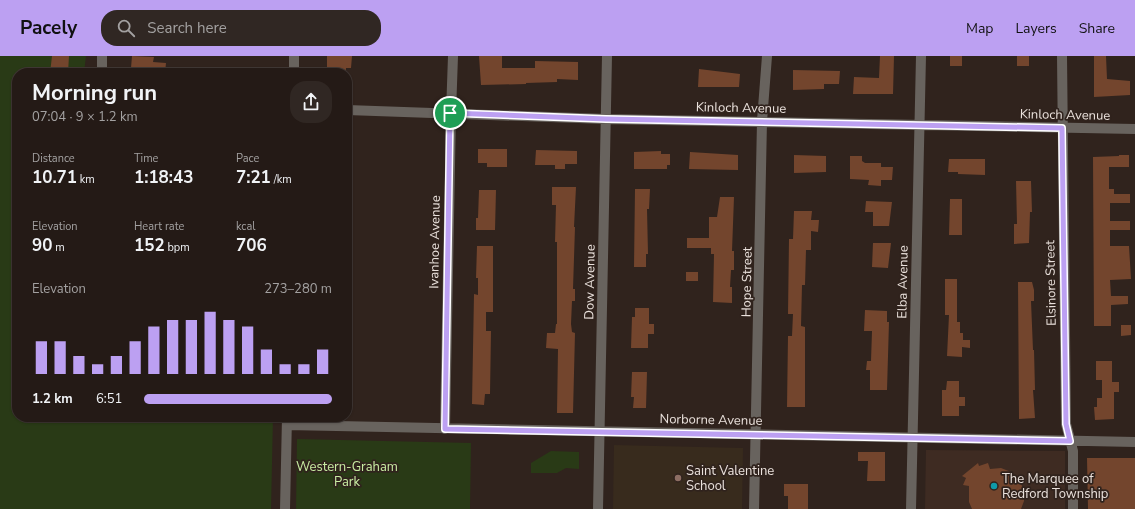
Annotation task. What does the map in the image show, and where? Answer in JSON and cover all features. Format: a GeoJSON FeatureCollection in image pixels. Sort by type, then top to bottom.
{"type":"FeatureCollection","features":[{"type":"Feature","properties":{"kind":"street"},"geometry":{"type":"LineString","coordinates":[[102,56],[102,68]]}},
{"type":"Feature","properties":{"kind":"street"},"geometry":{"type":"LineString","coordinates":[[294,56],[294,68]]}},
{"type":"Feature","properties":{"kind":"street","name":"Ivanhoe Avenue"},"geometry":{"type":"LineString","coordinates":[[445,429],[450,113],[453,56]]}},
{"type":"Feature","properties":{"kind":"street","name":"Dow Avenue"},"geometry":{"type":"LineString","coordinates":[[598,509],[608,56]]}},
{"type":"Feature","properties":{"kind":"street","name":"Hope Street"},"geometry":{"type":"LineString","coordinates":[[754,509],[762,121],[767,56]]}},
{"type":"Feature","properties":{"kind":"street","name":"Elba Avenue"},"geometry":{"type":"LineString","coordinates":[[911,509],[921,56]]}},
{"type":"Feature","properties":{"kind":"street","name":"Elsinore Street"},"geometry":{"type":"LineString","coordinates":[[1062,56],[1066,424],[1073,451],[1073,509]]}},
{"type":"Feature","properties":{"kind":"street","name":"Kinloch Avenue"},"geometry":{"type":"LineString","coordinates":[[352,110],[606,119],[1135,129]]}},
{"type":"Feature","properties":{"kind":"street"},"geometry":{"type":"LineString","coordinates":[[285,509],[287,422]]}},
{"type":"Feature","properties":{"kind":"street","name":"Norborne Avenue"},"geometry":{"type":"LineString","coordinates":[[307,422],[445,429],[1135,442]]}},
{"type":"Feature","properties":{"kind":"shaded area","name":"Saint Valentine School"},"geometry":{"type":"Polygon","coordinates":[[[614,445],[743,448],[742,509],[613,509],[614,445]]]}},
{"type":"Feature","properties":{"kind":"shaded area"},"geometry":{"type":"Polygon","coordinates":[[[926,450],[1065,451],[1065,509],[925,509],[926,450]]]}},
{"type":"Feature","properties":{"kind":"green space"},"geometry":{"type":"Polygon","coordinates":[[[0,56],[86,56],[85,68],[12,68],[12,422],[273,422],[271,509],[0,509],[0,56]]]}},
{"type":"Feature","properties":{"kind":"green space","name":"Western-Graham Park"},"geometry":{"type":"Polygon","coordinates":[[[297,439],[471,443],[470,509],[296,509],[297,439]]]}},
{"type":"Feature","properties":{"kind":"green space"},"geometry":{"type":"Polygon","coordinates":[[[551,451],[579,452],[579,469],[566,468],[557,473],[531,473],[531,463],[551,451]]]}},
{"type":"Feature","properties":{"kind":"building"},"geometry":{"type":"Polygon","coordinates":[[[52,56],[69,56],[68,68],[51,68],[52,56]]]}},
{"type":"Feature","properties":{"kind":"building"},"geometry":{"type":"Polygon","coordinates":[[[132,56],[154,57],[153,62],[166,63],[166,68],[131,68],[132,56]]]}},
{"type":"Feature","properties":{"kind":"building"},"geometry":{"type":"Polygon","coordinates":[[[327,56],[352,56],[351,68],[327,68],[327,56]]]}},
{"type":"Feature","properties":{"kind":"building"},"geometry":{"type":"Polygon","coordinates":[[[479,56],[502,56],[502,68],[535,68],[535,61],[578,62],[578,80],[557,79],[557,82],[481,85],[479,56]]]}},
{"type":"Feature","properties":{"kind":"building"},"geometry":{"type":"Polygon","coordinates":[[[880,56],[894,56],[893,94],[853,94],[854,77],[879,78],[880,56]]]}},
{"type":"Feature","properties":{"kind":"building"},"geometry":{"type":"Polygon","coordinates":[[[950,56],[962,56],[962,66],[950,66],[950,56]]]}},
{"type":"Feature","properties":{"kind":"building"},"geometry":{"type":"Polygon","coordinates":[[[1017,56],[1029,56],[1029,66],[1017,66],[1017,56]]]}},
{"type":"Feature","properties":{"kind":"building"},"geometry":{"type":"Polygon","coordinates":[[[1094,56],[1106,56],[1107,79],[1130,81],[1130,95],[1094,97],[1094,56]]]}},
{"type":"Feature","properties":{"kind":"building"},"geometry":{"type":"Polygon","coordinates":[[[699,69],[740,74],[739,87],[698,87],[699,69]]]}},
{"type":"Feature","properties":{"kind":"building"},"geometry":{"type":"Polygon","coordinates":[[[793,70],[840,71],[839,84],[824,84],[824,89],[793,90],[793,70]]]}},
{"type":"Feature","properties":{"kind":"building"},"geometry":{"type":"Polygon","coordinates":[[[478,149],[507,149],[507,167],[487,167],[487,163],[478,163],[478,149]]]}},
{"type":"Feature","properties":{"kind":"building"},"geometry":{"type":"Polygon","coordinates":[[[536,150],[577,151],[577,164],[565,164],[565,169],[555,169],[555,165],[535,165],[536,150]]]}},
{"type":"Feature","properties":{"kind":"building"},"geometry":{"type":"Polygon","coordinates":[[[661,151],[661,154],[670,154],[670,165],[667,165],[667,169],[634,169],[634,152],[661,151]]]}},
{"type":"Feature","properties":{"kind":"building"},"geometry":{"type":"Polygon","coordinates":[[[690,152],[738,155],[738,170],[689,169],[690,152]]]}},
{"type":"Feature","properties":{"kind":"building"},"geometry":{"type":"Polygon","coordinates":[[[794,155],[826,156],[826,172],[794,173],[794,155]]]}},
{"type":"Feature","properties":{"kind":"building"},"geometry":{"type":"Polygon","coordinates":[[[1129,155],[1129,167],[1109,167],[1109,189],[1114,189],[1114,194],[1130,194],[1130,203],[1110,203],[1110,221],[1130,221],[1130,230],[1110,230],[1110,246],[1129,246],[1131,279],[1110,280],[1111,296],[1128,296],[1128,304],[1111,305],[1111,326],[1094,326],[1093,157],[1129,155]]]}},
{"type":"Feature","properties":{"kind":"building"},"geometry":{"type":"Polygon","coordinates":[[[850,156],[862,156],[862,161],[865,163],[881,163],[881,167],[893,167],[892,180],[881,180],[881,186],[868,185],[869,180],[850,179],[850,156]]]}},
{"type":"Feature","properties":{"kind":"building"},"geometry":{"type":"Polygon","coordinates":[[[949,159],[985,159],[985,175],[948,172],[949,159]]]}},
{"type":"Feature","properties":{"kind":"building"},"geometry":{"type":"Polygon","coordinates":[[[1016,181],[1031,181],[1032,212],[1030,212],[1029,243],[1014,244],[1014,224],[1017,224],[1016,181]]]}},
{"type":"Feature","properties":{"kind":"building"},"geometry":{"type":"Polygon","coordinates":[[[552,187],[576,187],[573,289],[575,289],[575,301],[572,301],[571,324],[572,332],[575,333],[573,413],[557,413],[558,349],[546,348],[547,333],[555,333],[557,324],[557,242],[555,242],[556,205],[552,205],[552,187]]]}},
{"type":"Feature","properties":{"kind":"building"},"geometry":{"type":"Polygon","coordinates":[[[635,189],[650,189],[649,209],[647,209],[648,254],[646,254],[646,267],[634,267],[635,189]]]}},
{"type":"Feature","properties":{"kind":"building"},"geometry":{"type":"Polygon","coordinates":[[[479,190],[496,190],[495,230],[476,230],[479,190]]]}},
{"type":"Feature","properties":{"kind":"building"},"geometry":{"type":"Polygon","coordinates":[[[720,197],[734,197],[732,251],[734,251],[734,270],[731,270],[730,287],[732,287],[732,303],[713,302],[714,254],[711,254],[711,248],[687,248],[687,238],[709,238],[709,217],[717,217],[720,197]]]}},
{"type":"Feature","properties":{"kind":"building"},"geometry":{"type":"Polygon","coordinates":[[[950,199],[962,199],[962,235],[949,235],[950,199]]]}},
{"type":"Feature","properties":{"kind":"building"},"geometry":{"type":"Polygon","coordinates":[[[866,201],[892,202],[889,226],[873,226],[873,212],[865,212],[866,201]]]}},
{"type":"Feature","properties":{"kind":"building"},"geometry":{"type":"Polygon","coordinates":[[[794,211],[812,211],[811,220],[819,220],[818,232],[811,231],[811,250],[806,250],[805,285],[802,285],[801,326],[805,327],[805,407],[787,407],[788,336],[792,336],[793,314],[788,314],[789,239],[793,239],[794,211]]]}},
{"type":"Feature","properties":{"kind":"building"},"geometry":{"type":"Polygon","coordinates":[[[873,243],[891,243],[888,268],[872,267],[873,243]]]}},
{"type":"Feature","properties":{"kind":"building"},"geometry":{"type":"Polygon","coordinates":[[[477,246],[493,246],[493,312],[486,312],[486,331],[491,331],[490,394],[485,394],[484,405],[472,404],[474,294],[478,295],[478,278],[476,278],[477,246]]]}},
{"type":"Feature","properties":{"kind":"building"},"geometry":{"type":"Polygon","coordinates":[[[686,272],[698,272],[698,281],[686,281],[686,272]]]}},
{"type":"Feature","properties":{"kind":"building"},"geometry":{"type":"Polygon","coordinates":[[[945,279],[957,279],[957,322],[960,322],[960,333],[963,333],[963,340],[970,340],[970,348],[962,347],[962,357],[947,356],[949,315],[945,315],[945,279]]]}},
{"type":"Feature","properties":{"kind":"building"},"geometry":{"type":"Polygon","coordinates":[[[1018,282],[1032,282],[1034,290],[1034,301],[1031,301],[1034,350],[1035,390],[1033,390],[1035,418],[1019,419],[1018,282]]]}},
{"type":"Feature","properties":{"kind":"building"},"geometry":{"type":"Polygon","coordinates":[[[635,308],[649,308],[649,324],[654,324],[654,334],[648,334],[648,348],[631,348],[632,317],[635,317],[635,308]]]}},
{"type":"Feature","properties":{"kind":"building"},"geometry":{"type":"Polygon","coordinates":[[[865,310],[887,311],[887,322],[889,322],[887,390],[870,390],[870,370],[866,370],[867,361],[871,361],[872,331],[864,331],[865,310]]]}},
{"type":"Feature","properties":{"kind":"building"},"geometry":{"type":"Polygon","coordinates":[[[1121,325],[1131,325],[1131,335],[1121,336],[1121,325]]]}},
{"type":"Feature","properties":{"kind":"building"},"geometry":{"type":"Polygon","coordinates":[[[1096,361],[1112,361],[1112,382],[1119,382],[1119,392],[1114,392],[1114,419],[1095,420],[1094,407],[1097,407],[1097,398],[1102,398],[1102,380],[1096,380],[1096,361]]]}},
{"type":"Feature","properties":{"kind":"building"},"geometry":{"type":"Polygon","coordinates":[[[632,372],[647,372],[646,408],[633,408],[634,397],[631,397],[632,372]]]}},
{"type":"Feature","properties":{"kind":"building"},"geometry":{"type":"Polygon","coordinates":[[[947,381],[959,381],[959,397],[965,397],[965,406],[959,406],[959,416],[942,416],[942,390],[946,390],[947,381]]]}},
{"type":"Feature","properties":{"kind":"building"},"geometry":{"type":"Polygon","coordinates":[[[858,452],[885,452],[885,481],[867,481],[868,461],[858,461],[858,452]]]}},
{"type":"Feature","properties":{"kind":"building"},"geometry":{"type":"Polygon","coordinates":[[[1087,458],[1135,458],[1135,509],[1088,509],[1087,458]]]}},
{"type":"Feature","properties":{"kind":"building","name":"The Marquee of Redford Township"},"geometry":{"type":"Polygon","coordinates":[[[978,463],[979,466],[988,463],[990,469],[1001,468],[1011,472],[1019,480],[1024,490],[1024,501],[1021,509],[972,509],[969,502],[969,486],[963,485],[966,478],[962,476],[978,463]]]}},
{"type":"Feature","properties":{"kind":"building"},"geometry":{"type":"Polygon","coordinates":[[[784,484],[808,484],[808,509],[788,509],[788,496],[784,496],[784,484]]]}},
{"type":"Feature","properties":{"kind":"place","name":"Saint Valentine School"},"geometry":{"type":"Point","coordinates":[678,478]}},
{"type":"Feature","properties":{"kind":"place","name":"The Marquee of Redford Township"},"geometry":{"type":"Point","coordinates":[994,486]}},
{"type":"Feature","properties":{"kind":"route"},"geometry":{"type":"LineString","coordinates":[[450,113],[606,119],[776,121],[1062,128],[1066,424],[1070,441],[613,431],[445,429],[450,113]]}}]}
